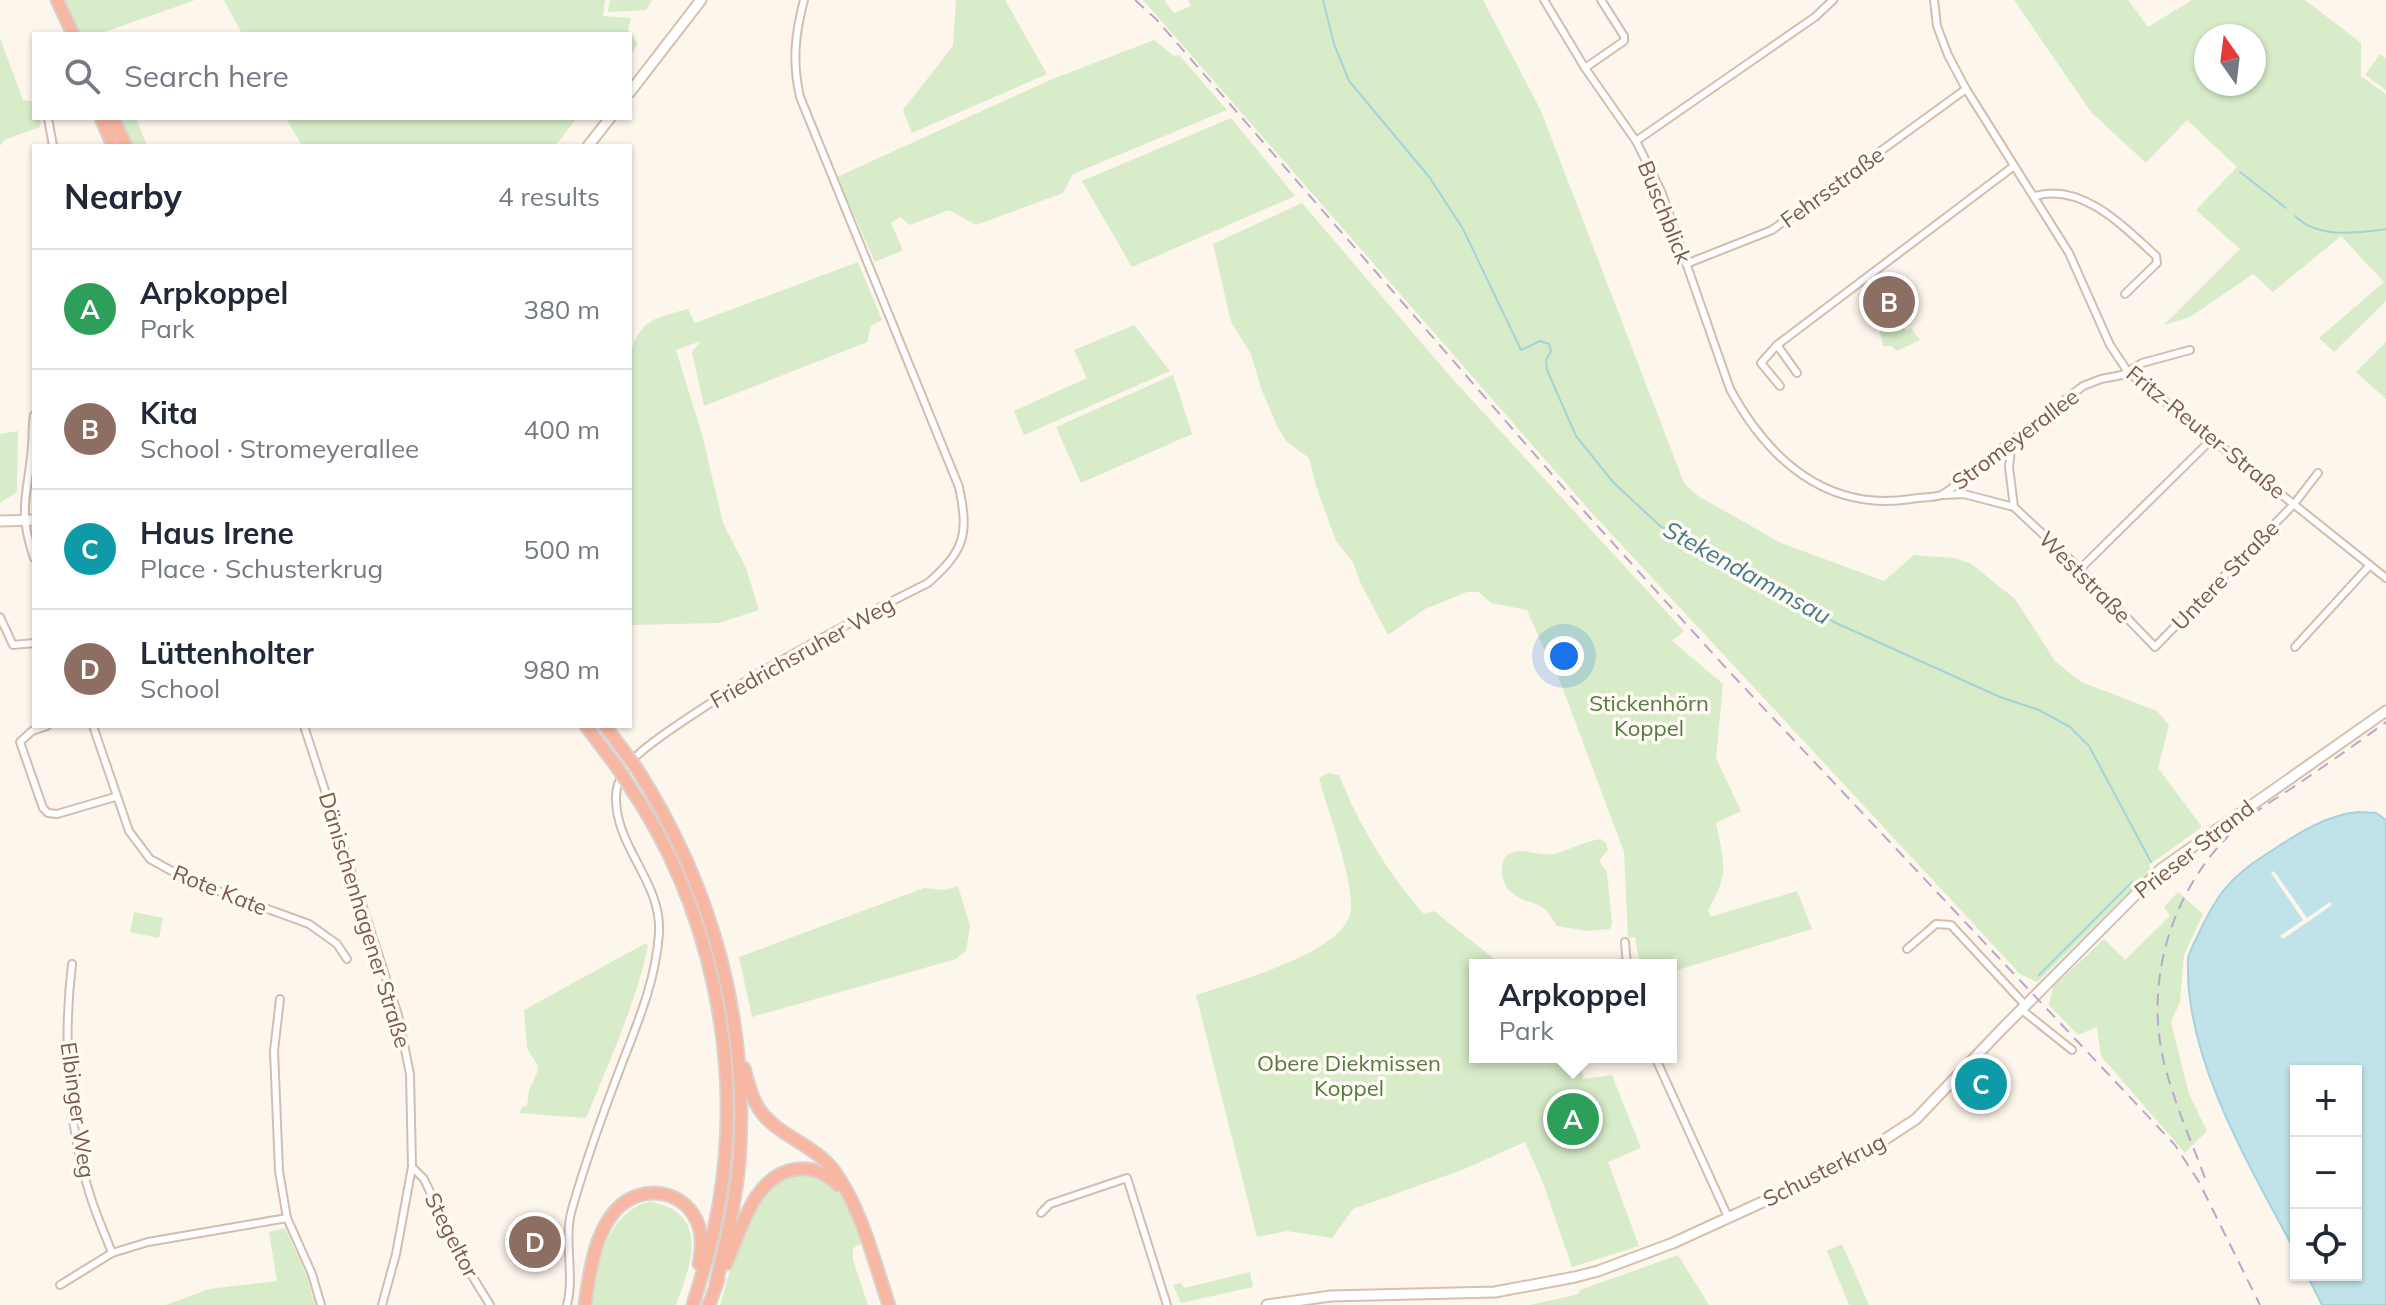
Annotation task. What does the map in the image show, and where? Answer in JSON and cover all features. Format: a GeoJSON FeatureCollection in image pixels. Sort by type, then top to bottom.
{"type":"FeatureCollection","features":[{"type":"Feature","properties":{"kind":"highway"},"geometry":{"type":"LineString","coordinates":[[55,0],[69,32]]}},
{"type":"Feature","properties":{"kind":"highway"},"geometry":{"type":"LineString","coordinates":[[102,120],[112,144]]}},
{"type":"Feature","properties":{"kind":"highway"},"geometry":{"type":"LineString","coordinates":[[114,120],[125,144]]}},
{"type":"Feature","properties":{"kind":"highway"},"geometry":{"type":"LineString","coordinates":[[588,728],[653,823],[689,901],[705,952],[721,1028],[726,1124],[724,1162],[711,1241],[693,1305]]}},
{"type":"Feature","properties":{"kind":"highway"},"geometry":{"type":"LineString","coordinates":[[607,728],[664,812],[702,894],[723,961],[738,1050],[741,1123],[733,1209],[709,1305]]}},
{"type":"Feature","properties":{"kind":"highway"},"geometry":{"type":"LineString","coordinates":[[738,1050],[753,1097],[763,1114],[831,1167],[849,1197],[889,1305]]}},
{"type":"Feature","properties":{"kind":"highway"},"geometry":{"type":"LineString","coordinates":[[716,1284],[750,1209],[773,1178],[789,1171],[812,1169],[829,1177],[849,1197]]}},
{"type":"Feature","properties":{"kind":"highway"},"geometry":{"type":"LineString","coordinates":[[585,1305],[597,1248],[607,1222],[626,1201],[649,1193],[659,1192],[679,1199],[694,1215],[701,1239],[699,1285]]}},
{"type":"Feature","properties":{"kind":"street"},"geometry":{"type":"LineString","coordinates":[[632,89],[701,0]]}},
{"type":"Feature","properties":{"kind":"street","name":"Friedrichsruher Weg"},"geometry":{"type":"LineString","coordinates":[[567,1305],[570,1213],[599,1124],[648,995],[659,929],[651,887],[621,833],[617,809],[618,783],[641,751],[708,705],[772,664],[928,583],[950,564],[964,536],[965,516],[959,487],[800,97],[794,52],[795,33],[804,0]]}},
{"type":"Feature","properties":{"kind":"street","name":"Buschblick"},"geometry":{"type":"LineString","coordinates":[[1544,0],[1585,68],[1636,141],[1661,191],[1722,367]]}},
{"type":"Feature","properties":{"kind":"street"},"geometry":{"type":"LineString","coordinates":[[1585,68],[1624,41],[1624,36],[1601,0]]}},
{"type":"Feature","properties":{"kind":"street"},"geometry":{"type":"LineString","coordinates":[[1636,141],[1815,17],[1833,0]]}},
{"type":"Feature","properties":{"kind":"street","name":"Fritz-Reuter-Straße"},"geometry":{"type":"LineString","coordinates":[[1934,0],[1937,26],[1948,55],[2069,253],[2110,345],[2128,372],[2386,578]]}},
{"type":"Feature","properties":{"kind":"street","name":"Fehrsstraße"},"geometry":{"type":"LineString","coordinates":[[1686,264],[1772,230],[1966,89]]}},
{"type":"Feature","properties":{"kind":"street"},"geometry":{"type":"LineString","coordinates":[[48,120],[53,144]]}},
{"type":"Feature","properties":{"kind":"street"},"geometry":{"type":"LineString","coordinates":[[590,144],[608,120]]}},
{"type":"Feature","properties":{"kind":"street"},"geometry":{"type":"LineString","coordinates":[[1780,386],[1761,363],[1777,345],[2014,166]]}},
{"type":"Feature","properties":{"kind":"street"},"geometry":{"type":"LineString","coordinates":[[2035,196],[2058,193],[2085,201],[2122,225],[2156,256],[2159,260],[2157,263],[2125,294]]}},
{"type":"Feature","properties":{"kind":"street"},"geometry":{"type":"LineString","coordinates":[[1777,345],[1797,373]]}},
{"type":"Feature","properties":{"kind":"street","name":"Stromeyerallee"},"geometry":{"type":"LineString","coordinates":[[1722,367],[1744,415],[1769,448],[1788,466],[1836,491],[1886,502],[1942,495],[2083,386],[2128,372],[2142,363],[2190,350]]}},
{"type":"Feature","properties":{"kind":"street"},"geometry":{"type":"LineString","coordinates":[[2080,569],[2213,438]]}},
{"type":"Feature","properties":{"kind":"street"},"geometry":{"type":"LineString","coordinates":[[2012,440],[2009,467],[2014,507]]}},
{"type":"Feature","properties":{"kind":"street"},"geometry":{"type":"LineString","coordinates":[[32,446],[23,502],[32,543]]}},
{"type":"Feature","properties":{"kind":"street","name":"Untere Straße"},"geometry":{"type":"LineString","coordinates":[[2155,647],[2294,504],[2318,473]]}},
{"type":"Feature","properties":{"kind":"street","name":"Weststraße"},"geometry":{"type":"LineString","coordinates":[[1942,495],[1964,494],[2014,507],[2080,569],[2155,647]]}},
{"type":"Feature","properties":{"kind":"street"},"geometry":{"type":"LineString","coordinates":[[0,521],[29,520]]}},
{"type":"Feature","properties":{"kind":"street"},"geometry":{"type":"LineString","coordinates":[[2295,647],[2370,565]]}},
{"type":"Feature","properties":{"kind":"street"},"geometry":{"type":"LineString","coordinates":[[0,617],[13,645],[32,643]]}},
{"type":"Feature","properties":{"kind":"street","name":"Prieser Strand"},"geometry":{"type":"LineString","coordinates":[[2024,1008],[2161,869],[2386,711]]}},
{"type":"Feature","properties":{"kind":"street"},"geometry":{"type":"LineString","coordinates":[[41,728],[32,731],[20,742],[43,808],[48,813],[57,814],[115,797]]}},
{"type":"Feature","properties":{"kind":"street","name":"Rote Kate"},"geometry":{"type":"LineString","coordinates":[[94,728],[129,831],[150,859],[188,880],[309,924],[337,944],[347,959]]}},
{"type":"Feature","properties":{"kind":"street","name":"Dänischenhagener Straße"},"geometry":{"type":"LineString","coordinates":[[305,728],[398,1015],[410,1074],[412,1167],[396,1254],[382,1305]]}},
{"type":"Feature","properties":{"kind":"street"},"geometry":{"type":"LineString","coordinates":[[1907,949],[1936,924],[1951,925],[2024,1008],[2072,1050]]}},
{"type":"Feature","properties":{"kind":"street"},"geometry":{"type":"LineString","coordinates":[[1625,942],[1626,959]]}},
{"type":"Feature","properties":{"kind":"street","name":"Elbinger Weg"},"geometry":{"type":"LineString","coordinates":[[72,964],[67,1048],[75,1123],[91,1198],[112,1253]]}},
{"type":"Feature","properties":{"kind":"street"},"geometry":{"type":"LineString","coordinates":[[280,999],[274,1051],[279,1171],[287,1218],[312,1274],[321,1305]]}},
{"type":"Feature","properties":{"kind":"street","name":"Schusterkrug"},"geometry":{"type":"LineString","coordinates":[[1267,1305],[1331,1296],[1495,1292],[1598,1271],[1673,1243],[1852,1161],[1916,1119],[2024,1008]]}},
{"type":"Feature","properties":{"kind":"street"},"geometry":{"type":"LineString","coordinates":[[1658,1063],[1728,1217]]}},
{"type":"Feature","properties":{"kind":"street","name":"Stegeltor"},"geometry":{"type":"LineString","coordinates":[[412,1167],[424,1179],[461,1258],[490,1305]]}},
{"type":"Feature","properties":{"kind":"street"},"geometry":{"type":"LineString","coordinates":[[1041,1213],[1050,1204],[1127,1178],[1167,1305]]}},
{"type":"Feature","properties":{"kind":"street"},"geometry":{"type":"LineString","coordinates":[[60,1285],[112,1253],[158,1239],[287,1218]]}},
{"type":"Feature","properties":{"kind":"green space"},"geometry":{"type":"Polygon","coordinates":[[[65,0],[195,0],[105,32],[78,32],[65,0]]]}},
{"type":"Feature","properties":{"kind":"green space"},"geometry":{"type":"Polygon","coordinates":[[[224,0],[605,0],[603,16],[631,18],[629,32],[241,32],[224,0]]]}},
{"type":"Feature","properties":{"kind":"green space"},"geometry":{"type":"Polygon","coordinates":[[[610,0],[652,0],[646,10],[608,12],[610,0]]]}},
{"type":"Feature","properties":{"kind":"green space"},"geometry":{"type":"Polygon","coordinates":[[[956,0],[1005,0],[1047,74],[912,133],[903,110],[953,46],[956,0]]]}},
{"type":"Feature","properties":{"kind":"green space"},"geometry":{"type":"Polygon","coordinates":[[[1143,0],[1164,0],[1174,13],[1191,6],[1188,0],[1483,0],[1541,111],[1684,483],[1698,496],[1781,543],[1884,581],[1914,555],[1954,558],[1970,563],[2015,599],[2055,661],[2081,682],[2157,711],[2169,725],[2158,768],[2202,827],[2149,865],[2151,871],[2037,982],[2020,974],[1591,512],[1143,0]]]}},
{"type":"Feature","properties":{"kind":"green space"},"geometry":{"type":"Polygon","coordinates":[[[2014,0],[2128,0],[2148,27],[2192,0],[2305,0],[2361,43],[2361,76],[2386,94],[2386,301],[2334,352],[2319,338],[2384,282],[2341,236],[2273,292],[2253,274],[2190,317],[2164,325],[2240,249],[2196,210],[2237,167],[2187,120],[2146,163],[2091,112],[2014,0]]]}},
{"type":"Feature","properties":{"kind":"green space"},"geometry":{"type":"Polygon","coordinates":[[[632,36],[638,44],[632,53],[632,36]]]}},
{"type":"Feature","properties":{"kind":"green space"},"geometry":{"type":"Polygon","coordinates":[[[0,38],[23,100],[32,102],[32,120],[41,120],[40,127],[4,140],[0,146],[0,38]]]}},
{"type":"Feature","properties":{"kind":"green space"},"geometry":{"type":"Polygon","coordinates":[[[1154,40],[1174,56],[1179,55],[1227,110],[1073,174],[1063,193],[976,225],[949,210],[910,225],[900,217],[891,223],[903,250],[875,262],[837,177],[1050,80],[1154,40]]]}},
{"type":"Feature","properties":{"kind":"green space"},"geometry":{"type":"Polygon","coordinates":[[[2380,54],[2386,58],[2386,90],[2365,75],[2380,54]]]}},
{"type":"Feature","properties":{"kind":"green space"},"geometry":{"type":"Polygon","coordinates":[[[1231,118],[1295,196],[1132,267],[1082,181],[1231,118]]]}},
{"type":"Feature","properties":{"kind":"green space"},"geometry":{"type":"Polygon","coordinates":[[[120,120],[137,120],[146,144],[131,144],[120,120]]]}},
{"type":"Feature","properties":{"kind":"green space"},"geometry":{"type":"Polygon","coordinates":[[[287,120],[575,120],[557,144],[301,144],[287,120]]]}},
{"type":"Feature","properties":{"kind":"green space","name":"Stickenhörn Koppel"},"geometry":{"type":"Polygon","coordinates":[[[1302,203],[1449,375],[1684,631],[1672,641],[1723,684],[1716,758],[1741,811],[1716,823],[1723,868],[1720,886],[1708,910],[1710,917],[1797,891],[1812,929],[1677,970],[1677,959],[1639,959],[1635,937],[1628,938],[1624,852],[1551,657],[1553,652],[1583,643],[1544,649],[1527,610],[1491,603],[1479,592],[1467,592],[1425,609],[1388,635],[1353,562],[1336,541],[1309,458],[1287,442],[1277,426],[1251,354],[1231,322],[1213,244],[1302,203]]]}},
{"type":"Feature","properties":{"kind":"green space"},"geometry":{"type":"Polygon","coordinates":[[[858,262],[882,320],[871,326],[867,342],[704,406],[692,352],[701,341],[676,350],[703,438],[723,523],[746,568],[759,610],[719,623],[632,625],[632,349],[644,327],[666,315],[688,309],[695,323],[858,262]]]}},
{"type":"Feature","properties":{"kind":"green space"},"geometry":{"type":"Polygon","coordinates":[[[1894,315],[1906,331],[1911,328],[1920,340],[1897,351],[1891,346],[1883,346],[1879,327],[1894,315]]]}},
{"type":"Feature","properties":{"kind":"green space"},"geometry":{"type":"Polygon","coordinates":[[[1134,325],[1170,371],[1024,435],[1014,411],[1087,378],[1074,350],[1134,325]]]}},
{"type":"Feature","properties":{"kind":"green space"},"geometry":{"type":"Polygon","coordinates":[[[2386,342],[2386,399],[2356,372],[2386,342]]]}},
{"type":"Feature","properties":{"kind":"green space"},"geometry":{"type":"Polygon","coordinates":[[[1173,375],[1192,434],[1081,483],[1056,427],[1173,375]]]}},
{"type":"Feature","properties":{"kind":"green space"},"geometry":{"type":"Polygon","coordinates":[[[18,431],[17,492],[0,503],[0,434],[18,431]]]}},
{"type":"Feature","properties":{"kind":"green space","name":"Obere Diekmissen Koppel"},"geometry":{"type":"Polygon","coordinates":[[[1328,773],[1339,775],[1376,848],[1424,914],[1434,911],[1494,959],[1469,959],[1469,1063],[1581,1063],[1583,1079],[1612,1075],[1641,1148],[1608,1162],[1639,1246],[1572,1267],[1543,1183],[1525,1142],[1462,1170],[1353,1209],[1332,1238],[1287,1231],[1257,1237],[1196,995],[1286,964],[1331,939],[1345,925],[1351,909],[1351,896],[1319,778],[1328,773]]]}},
{"type":"Feature","properties":{"kind":"green space"},"geometry":{"type":"Polygon","coordinates":[[[1601,839],[1608,850],[1599,861],[1607,872],[1610,929],[1588,931],[1557,926],[1544,909],[1516,896],[1504,883],[1502,867],[1509,854],[1554,854],[1601,839]]]}},
{"type":"Feature","properties":{"kind":"green space"},"geometry":{"type":"Polygon","coordinates":[[[958,886],[970,926],[966,951],[956,959],[752,1017],[739,957],[924,888],[945,890],[958,886]]]}},
{"type":"Feature","properties":{"kind":"green space"},"geometry":{"type":"Polygon","coordinates":[[[2178,892],[2203,914],[2184,955],[2180,1002],[2171,1022],[2189,1094],[2207,1131],[2185,1153],[2101,1056],[2097,1027],[2078,1035],[2049,1005],[2053,987],[2104,939],[2125,960],[2170,916],[2164,907],[2178,892]]]}},
{"type":"Feature","properties":{"kind":"green space"},"geometry":{"type":"Polygon","coordinates":[[[134,912],[163,918],[159,938],[130,932],[134,912]]]}},
{"type":"Feature","properties":{"kind":"green space"},"geometry":{"type":"Polygon","coordinates":[[[646,943],[643,968],[629,1012],[586,1118],[519,1113],[527,1106],[538,1066],[527,1048],[524,1010],[646,943]]]}},
{"type":"Feature","properties":{"kind":"green space"},"geometry":{"type":"Polygon","coordinates":[[[798,1173],[825,1181],[841,1196],[847,1207],[861,1244],[853,1248],[853,1260],[868,1305],[720,1305],[737,1248],[755,1209],[781,1181],[798,1173]]]}},
{"type":"Feature","properties":{"kind":"green space"},"geometry":{"type":"Polygon","coordinates":[[[651,1201],[675,1211],[690,1231],[691,1255],[676,1305],[592,1305],[596,1273],[606,1242],[624,1216],[651,1201]]]}},
{"type":"Feature","properties":{"kind":"green space"},"geometry":{"type":"Polygon","coordinates":[[[285,1228],[307,1276],[315,1305],[166,1305],[209,1289],[277,1281],[269,1232],[285,1228]]]}},
{"type":"Feature","properties":{"kind":"green space"},"geometry":{"type":"Polygon","coordinates":[[[1842,1244],[1869,1305],[1849,1305],[1827,1251],[1842,1244]]]}},
{"type":"Feature","properties":{"kind":"green space"},"geometry":{"type":"Polygon","coordinates":[[[1678,1255],[1709,1305],[1530,1305],[1579,1294],[1580,1290],[1678,1255]]]}},
{"type":"Feature","properties":{"kind":"green space"},"geometry":{"type":"Polygon","coordinates":[[[1250,1272],[1253,1287],[1181,1303],[1173,1285],[1181,1283],[1184,1288],[1250,1272]]]}},
{"type":"Feature","properties":{"kind":"water"},"geometry":{"type":"Polygon","coordinates":[[[2376,813],[2386,820],[2386,1305],[2322,1305],[2310,1281],[2362,1281],[2362,1065],[2290,1065],[2290,1242],[2224,1112],[2197,1035],[2190,997],[2190,951],[2217,900],[2232,881],[2276,848],[2310,828],[2345,814],[2376,813]]]}},
{"type":"Feature","properties":{"kind":"pier"},"geometry":{"type":"Polygon","coordinates":[[[2274,871],[2307,918],[2330,902],[2332,905],[2283,939],[2280,936],[2303,920],[2271,873],[2274,871]]]}},
{"type":"Feature","properties":{"kind":"waterway","name":"Stekendammsau"},"geometry":{"type":"LineString","coordinates":[[1323,0],[1334,44],[1349,81],[1430,178],[1463,229],[1521,350],[1540,341],[1549,344],[1551,351],[1546,360],[1547,370],[1576,436],[1613,482],[1660,526],[1836,623],[2000,697],[2039,710],[2070,727],[2089,746],[2151,862]]}},
{"type":"Feature","properties":{"kind":"waterway"},"geometry":{"type":"LineString","coordinates":[[2240,172],[2286,208]]}},
{"type":"Feature","properties":{"kind":"waterway"},"geometry":{"type":"LineString","coordinates":[[2295,216],[2315,228],[2338,233],[2386,229]]}},
{"type":"Feature","properties":{"kind":"waterway"},"geometry":{"type":"LineString","coordinates":[[2039,975],[2132,882]]}},
{"type":"Feature","properties":{"kind":"railway"},"geometry":{"type":"LineString","coordinates":[[1135,0],[1156,19],[1583,510],[1725,667],[2175,1145],[2199,1182],[2260,1305]]}},
{"type":"Feature","properties":{"kind":"railway"},"geometry":{"type":"LineString","coordinates":[[2205,1178],[2170,1084],[2159,1036],[2161,969],[2181,904],[2218,847],[2242,823],[2386,722]]}},
{"type":"Feature","properties":{"kind":"place","name":"Kita"},"geometry":{"type":"Point","coordinates":[1889,302]}},
{"type":"Feature","properties":{"kind":"place","name":"Haus Irene"},"geometry":{"type":"Point","coordinates":[1981,1084]}},
{"type":"Feature","properties":{"kind":"place","name":"Arpkoppel"},"geometry":{"type":"Point","coordinates":[1573,1119]}},
{"type":"Feature","properties":{"kind":"place","name":"Lüttenholter"},"geometry":{"type":"Point","coordinates":[535,1242]}}]}
